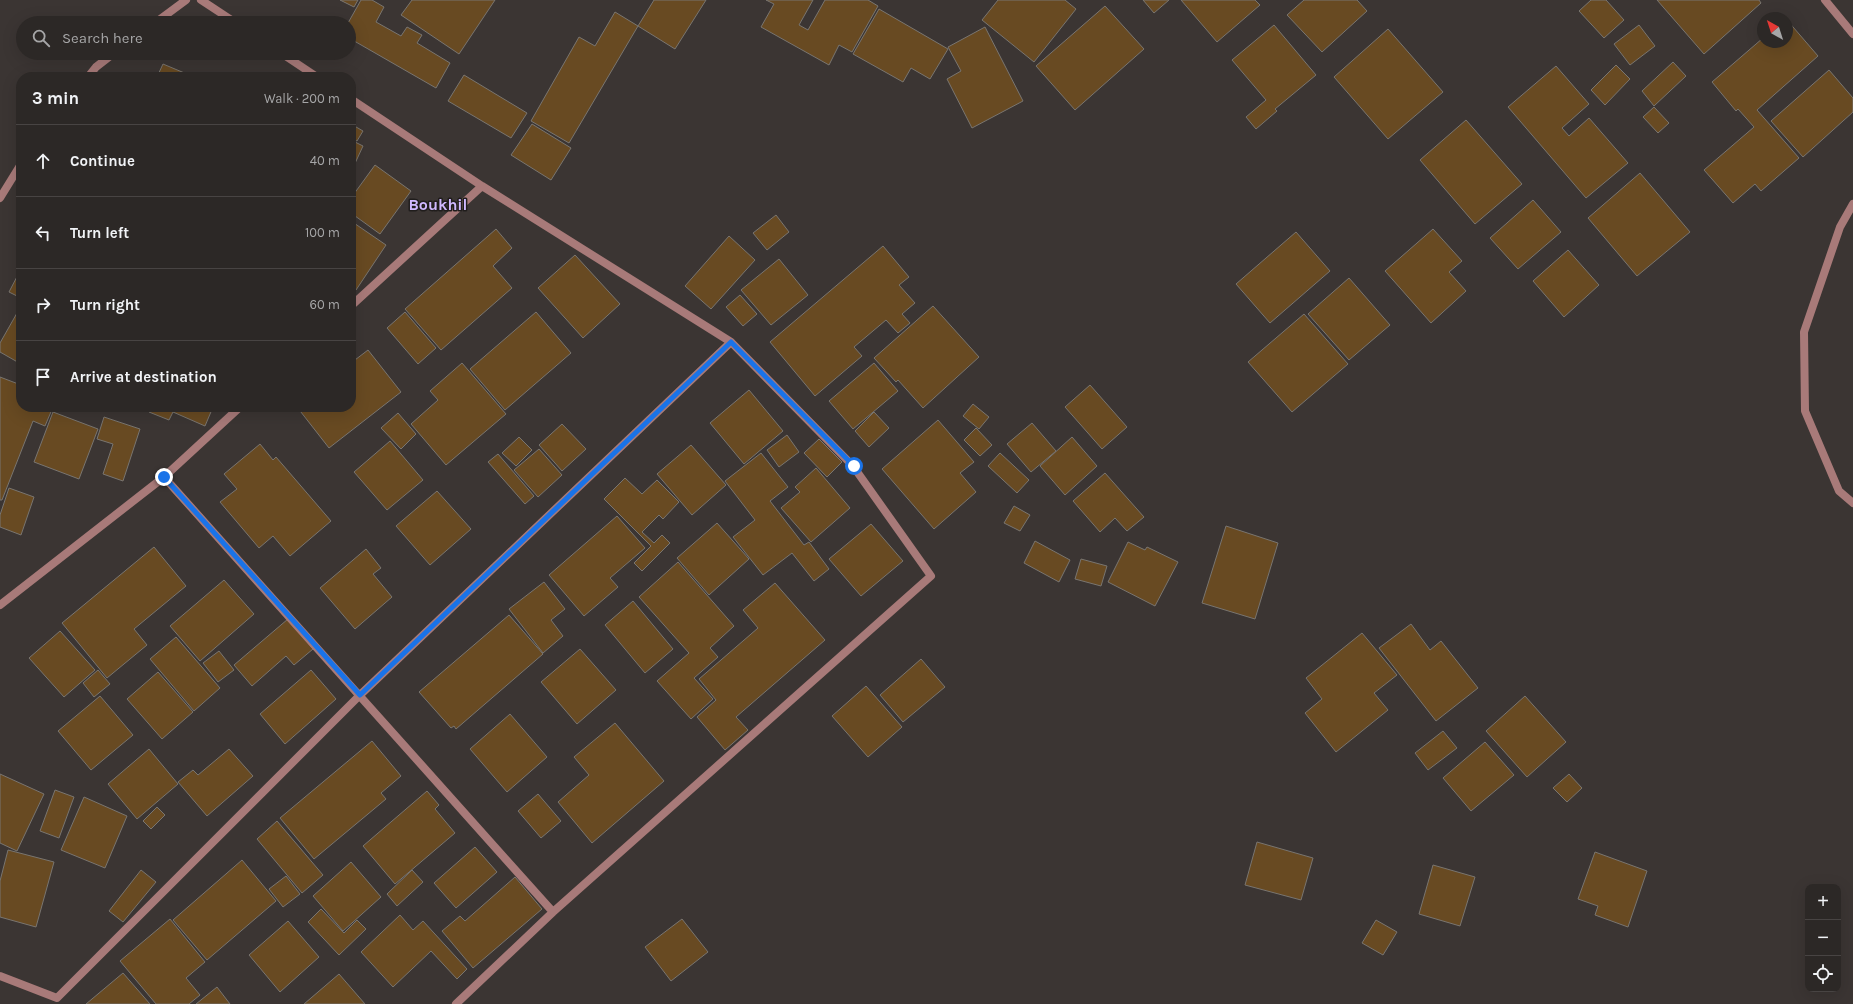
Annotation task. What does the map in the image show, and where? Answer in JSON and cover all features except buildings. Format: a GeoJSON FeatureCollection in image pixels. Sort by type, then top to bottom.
{"type":"FeatureCollection","features":[{"type":"Feature","properties":{"kind":"street"},"geometry":{"type":"LineString","coordinates":[[164,16],[186,0]]}},
{"type":"Feature","properties":{"kind":"street"},"geometry":{"type":"LineString","coordinates":[[201,0],[225,16]]}},
{"type":"Feature","properties":{"kind":"street"},"geometry":{"type":"LineString","coordinates":[[1825,0],[1853,34]]}},
{"type":"Feature","properties":{"kind":"street"},"geometry":{"type":"LineString","coordinates":[[92,72],[105,60]]}},
{"type":"Feature","properties":{"kind":"street"},"geometry":{"type":"LineString","coordinates":[[292,60],[310,72]]}},
{"type":"Feature","properties":{"kind":"street"},"geometry":{"type":"LineString","coordinates":[[356,102],[482,186],[731,342],[854,466],[931,576],[553,912],[456,1004]]}},
{"type":"Feature","properties":{"kind":"street"},"geometry":{"type":"LineString","coordinates":[[0,198],[16,172]]}},
{"type":"Feature","properties":{"kind":"street"},"geometry":{"type":"LineString","coordinates":[[356,301],[482,186]]}},
{"type":"Feature","properties":{"kind":"street"},"geometry":{"type":"LineString","coordinates":[[1853,204],[1840,226],[1804,332],[1806,411],[1839,491],[1853,504]]}},
{"type":"Feature","properties":{"kind":"street"},"geometry":{"type":"LineString","coordinates":[[0,976],[54,1001],[360,695],[731,342]]}},
{"type":"Feature","properties":{"kind":"street"},"geometry":{"type":"LineString","coordinates":[[0,605],[164,477],[235,412]]}},
{"type":"Feature","properties":{"kind":"street"},"geometry":{"type":"LineString","coordinates":[[164,477],[553,912]]}},
{"type":"Feature","properties":{"kind":"district","name":"Boukhil"},"geometry":{"type":"Point","coordinates":[438,204]}},
{"type":"Feature","properties":{"kind":"route"},"geometry":{"type":"LineString","coordinates":[[164,477],[360,695],[731,342],[854,466]]}}]}
